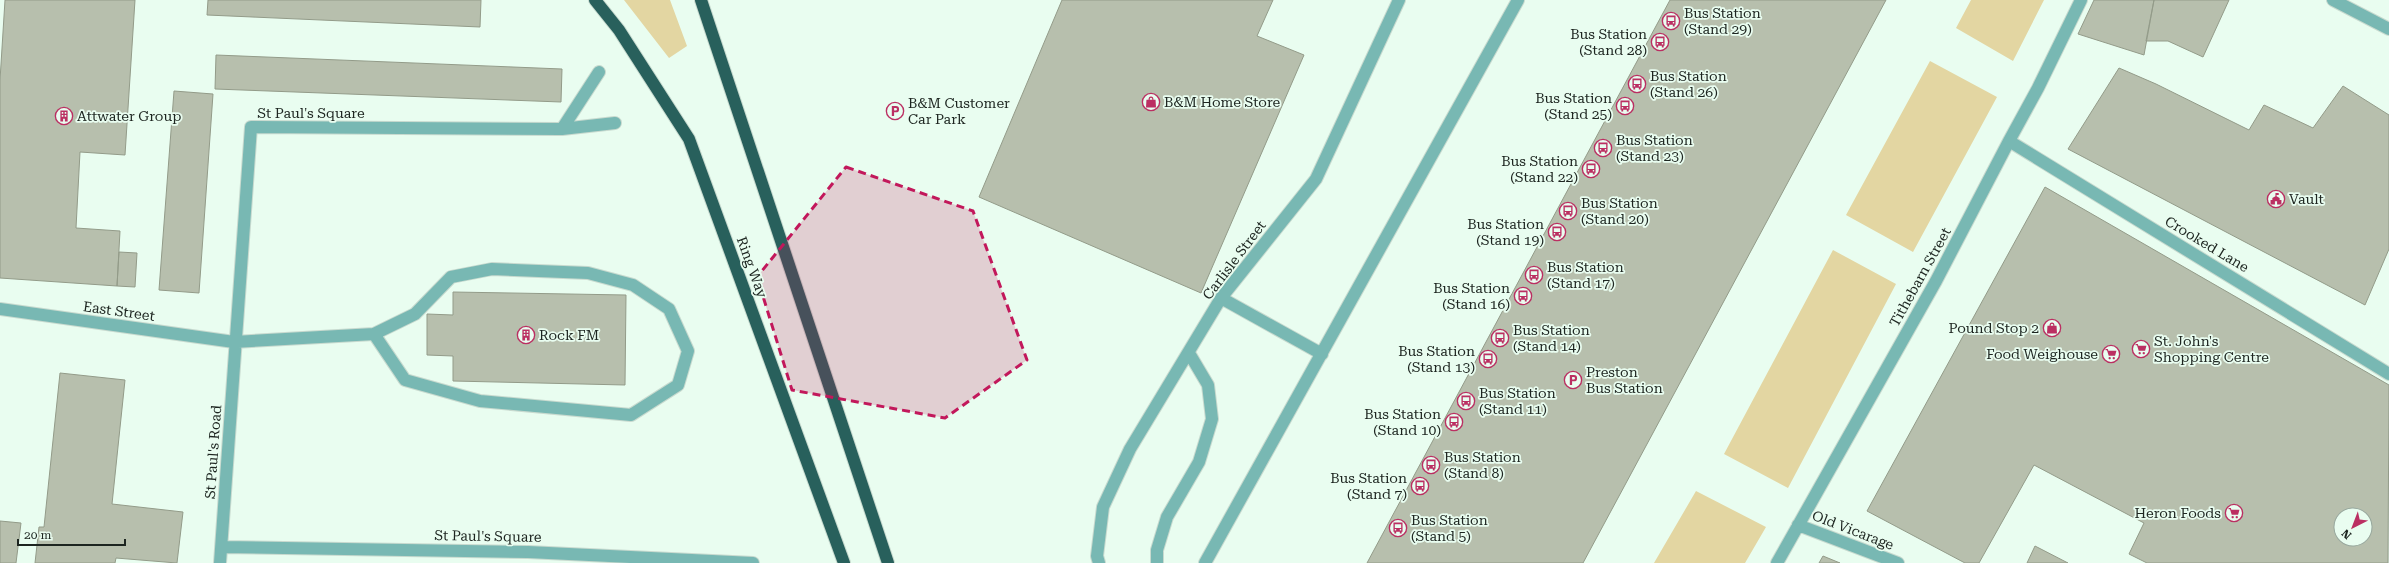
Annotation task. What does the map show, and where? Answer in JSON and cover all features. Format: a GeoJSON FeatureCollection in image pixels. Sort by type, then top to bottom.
{"type":"FeatureCollection","features":[{"type":"Feature","properties":{"kind":"highway","name":"Ring Way"},"geometry":{"type":"LineString","coordinates":[[595,0],[619,30],[689,139],[844,563]]}},
{"type":"Feature","properties":{"kind":"highway"},"geometry":{"type":"LineString","coordinates":[[701,0],[888,563]]}},
{"type":"Feature","properties":{"kind":"street","name":"Carlisle Street"},"geometry":{"type":"LineString","coordinates":[[1099,563],[1097,556],[1103,507],[1130,449],[1221,298],[1316,179],[1399,0]]}},
{"type":"Feature","properties":{"kind":"street"},"geometry":{"type":"LineString","coordinates":[[1205,563],[1518,0]]}},
{"type":"Feature","properties":{"kind":"street","name":"Tithebarn Street"},"geometry":{"type":"LineString","coordinates":[[1777,563],[1936,281],[2009,140],[2038,88],[2081,0]]}},
{"type":"Feature","properties":{"kind":"street"},"geometry":{"type":"LineString","coordinates":[[2333,0],[2389,29]]}},
{"type":"Feature","properties":{"kind":"street"},"geometry":{"type":"LineString","coordinates":[[562,129],[599,72]]}},
{"type":"Feature","properties":{"kind":"street","name":"St Paul's Square"},"geometry":{"type":"LineString","coordinates":[[234,342],[251,127],[562,129],[615,123]]}},
{"type":"Feature","properties":{"kind":"street","name":"Crooked Lane"},"geometry":{"type":"LineString","coordinates":[[2009,140],[2389,374]]}},
{"type":"Feature","properties":{"kind":"street"},"geometry":{"type":"LineString","coordinates":[[492,269],[588,273],[633,285],[669,310],[688,351],[678,385],[631,415],[480,401],[405,380],[374,334],[415,314],[451,277],[492,269]]}},
{"type":"Feature","properties":{"kind":"street"},"geometry":{"type":"LineString","coordinates":[[1221,298],[1322,354]]}},
{"type":"Feature","properties":{"kind":"street","name":"East Street"},"geometry":{"type":"LineString","coordinates":[[0,309],[234,342],[374,334]]}},
{"type":"Feature","properties":{"kind":"street","name":"St Paul's Road"},"geometry":{"type":"LineString","coordinates":[[220,563],[234,342]]}},
{"type":"Feature","properties":{"kind":"street"},"geometry":{"type":"LineString","coordinates":[[1157,563],[1157,550],[1167,517],[1199,462],[1212,419],[1208,385],[1189,353]]}},
{"type":"Feature","properties":{"kind":"street","name":"Old Vicarage"},"geometry":{"type":"LineString","coordinates":[[1798,525],[1898,563]]}},
{"type":"Feature","properties":{"kind":"street","name":"St Paul's Square"},"geometry":{"type":"LineString","coordinates":[[222,547],[753,563]]}},
{"type":"Feature","properties":{"kind":"highlighted area"},"geometry":{"type":"Polygon","coordinates":[[[846,167],[973,211],[1027,360],[945,418],[792,390],[757,277],[846,167]]]}},
{"type":"Feature","properties":{"kind":"shaded area"},"geometry":{"type":"Polygon","coordinates":[[[624,0],[670,0],[687,46],[669,58],[624,0]]]}},
{"type":"Feature","properties":{"kind":"shaded area"},"geometry":{"type":"Polygon","coordinates":[[[1971,0],[2044,0],[2013,61],[1956,28],[1971,0]]]}},
{"type":"Feature","properties":{"kind":"shaded area"},"geometry":{"type":"Polygon","coordinates":[[[1930,61],[1997,97],[1913,252],[1846,215],[1930,61]]]}},
{"type":"Feature","properties":{"kind":"shaded area"},"geometry":{"type":"Polygon","coordinates":[[[1833,250],[1896,284],[1788,488],[1724,454],[1833,250]]]}},
{"type":"Feature","properties":{"kind":"shaded area"},"geometry":{"type":"Polygon","coordinates":[[[1696,491],[1766,527],[1745,563],[1654,563],[1696,491]]]}},
{"type":"Feature","properties":{"kind":"building","name":"Attwater Group"},"geometry":{"type":"Polygon","coordinates":[[[5,0],[135,0],[125,155],[80,152],[76,228],[120,231],[117,286],[0,278],[0,80],[5,0]]]}},
{"type":"Feature","properties":{"kind":"building"},"geometry":{"type":"Polygon","coordinates":[[[208,0],[481,0],[480,27],[207,15],[208,0]]]}},
{"type":"Feature","properties":{"kind":"building","name":"B&M Home Store"},"geometry":{"type":"Polygon","coordinates":[[[1062,0],[1273,0],[1257,36],[1304,55],[1201,293],[979,197],[1062,0]]]}},
{"type":"Feature","properties":{"kind":"building","name":"Preston Bus Station"},"geometry":{"type":"Polygon","coordinates":[[[1670,0],[1886,0],[1583,563],[1367,563],[1670,0]]]}},
{"type":"Feature","properties":{"kind":"building"},"geometry":{"type":"Polygon","coordinates":[[[2094,0],[2154,0],[2144,55],[2078,34],[2094,0]]]}},
{"type":"Feature","properties":{"kind":"building"},"geometry":{"type":"Polygon","coordinates":[[[2154,0],[2229,0],[2203,57],[2168,41],[2146,41],[2154,0]]]}},
{"type":"Feature","properties":{"kind":"building"},"geometry":{"type":"Polygon","coordinates":[[[216,55],[562,69],[561,102],[215,89],[216,55]]]}},
{"type":"Feature","properties":{"kind":"building","name":"Vault"},"geometry":{"type":"Polygon","coordinates":[[[2119,68],[2156,84],[2249,130],[2264,105],[2313,128],[2343,86],[2389,115],[2389,249],[2365,305],[2068,149],[2119,68]]]}},
{"type":"Feature","properties":{"kind":"building"},"geometry":{"type":"Polygon","coordinates":[[[174,91],[213,94],[199,293],[159,290],[174,91]]]}},
{"type":"Feature","properties":{"kind":"building","name":"St. John's Shopping Centre"},"geometry":{"type":"Polygon","coordinates":[[[2045,187],[2389,385],[2388,563],[2147,563],[2129,554],[2144,523],[2034,465],[1979,563],[1965,563],[1867,511],[2045,187]]]}},
{"type":"Feature","properties":{"kind":"building"},"geometry":{"type":"Polygon","coordinates":[[[119,252],[137,253],[135,287],[117,286],[119,252]]]}},
{"type":"Feature","properties":{"kind":"building","name":"Rock FM"},"geometry":{"type":"Polygon","coordinates":[[[453,292],[626,295],[625,385],[453,381],[453,356],[427,355],[427,314],[453,315],[453,292]]]}},
{"type":"Feature","properties":{"kind":"building"},"geometry":{"type":"Polygon","coordinates":[[[60,373],[125,380],[112,504],[183,512],[177,563],[116,558],[115,563],[35,563],[39,527],[44,527],[60,373]]]}},
{"type":"Feature","properties":{"kind":"building"},"geometry":{"type":"Polygon","coordinates":[[[0,521],[21,523],[16,563],[0,563],[0,521]]]}},
{"type":"Feature","properties":{"kind":"building"},"geometry":{"type":"Polygon","coordinates":[[[2035,546],[2068,563],[2027,563],[2035,546]]]}},
{"type":"Feature","properties":{"kind":"building"},"geometry":{"type":"Polygon","coordinates":[[[1823,556],[1840,563],[1819,563],[1823,556]]]}},
{"type":"Feature","properties":{"kind":"place","name":"Bus Station (Stand 29)"},"geometry":{"type":"Point","coordinates":[1671,21]}},
{"type":"Feature","properties":{"kind":"place","name":"Bus Station (Stand 28)"},"geometry":{"type":"Point","coordinates":[1660,42]}},
{"type":"Feature","properties":{"kind":"place","name":"Bus Station (Stand 26)"},"geometry":{"type":"Point","coordinates":[1637,84]}},
{"type":"Feature","properties":{"kind":"place","name":"B&M Home Store"},"geometry":{"type":"Point","coordinates":[1151,102]}},
{"type":"Feature","properties":{"kind":"place","name":"Bus Station (Stand 25)"},"geometry":{"type":"Point","coordinates":[1625,106]}},
{"type":"Feature","properties":{"kind":"place","name":"B&M Customer Car Park"},"geometry":{"type":"Point","coordinates":[895,111]}},
{"type":"Feature","properties":{"kind":"place","name":"Attwater Group"},"geometry":{"type":"Point","coordinates":[64,116]}},
{"type":"Feature","properties":{"kind":"place","name":"Bus Station (Stand 23)"},"geometry":{"type":"Point","coordinates":[1603,148]}},
{"type":"Feature","properties":{"kind":"place","name":"Bus Station (Stand 22)"},"geometry":{"type":"Point","coordinates":[1591,169]}},
{"type":"Feature","properties":{"kind":"place","name":"Vault"},"geometry":{"type":"Point","coordinates":[2276,199]}},
{"type":"Feature","properties":{"kind":"place","name":"Bus Station (Stand 20)"},"geometry":{"type":"Point","coordinates":[1568,211]}},
{"type":"Feature","properties":{"kind":"place","name":"Bus Station (Stand 19)"},"geometry":{"type":"Point","coordinates":[1557,232]}},
{"type":"Feature","properties":{"kind":"place","name":"Bus Station (Stand 17)"},"geometry":{"type":"Point","coordinates":[1534,275]}},
{"type":"Feature","properties":{"kind":"place","name":"Bus Station (Stand 16)"},"geometry":{"type":"Point","coordinates":[1523,296]}},
{"type":"Feature","properties":{"kind":"place","name":"Pound Stop 2"},"geometry":{"type":"Point","coordinates":[2052,328]}},
{"type":"Feature","properties":{"kind":"place","name":"Rock FM"},"geometry":{"type":"Point","coordinates":[526,335]}},
{"type":"Feature","properties":{"kind":"place","name":"Bus Station (Stand 14)"},"geometry":{"type":"Point","coordinates":[1500,338]}},
{"type":"Feature","properties":{"kind":"place","name":"St. John's Shopping Centre"},"geometry":{"type":"Point","coordinates":[2141,349]}},
{"type":"Feature","properties":{"kind":"place","name":"Food Weighouse"},"geometry":{"type":"Point","coordinates":[2111,354]}},
{"type":"Feature","properties":{"kind":"place","name":"Bus Station (Stand 13)"},"geometry":{"type":"Point","coordinates":[1488,359]}},
{"type":"Feature","properties":{"kind":"place","name":"Preston Bus Station"},"geometry":{"type":"Point","coordinates":[1573,380]}},
{"type":"Feature","properties":{"kind":"place","name":"Bus Station (Stand 11)"},"geometry":{"type":"Point","coordinates":[1466,401]}},
{"type":"Feature","properties":{"kind":"place","name":"Bus Station (Stand 10)"},"geometry":{"type":"Point","coordinates":[1454,422]}},
{"type":"Feature","properties":{"kind":"place","name":"Bus Station (Stand 8)"},"geometry":{"type":"Point","coordinates":[1431,465]}},
{"type":"Feature","properties":{"kind":"place","name":"Bus Station (Stand 7)"},"geometry":{"type":"Point","coordinates":[1420,486]}},
{"type":"Feature","properties":{"kind":"place","name":"Heron Foods"},"geometry":{"type":"Point","coordinates":[2234,513]}},
{"type":"Feature","properties":{"kind":"place","name":"Bus Station (Stand 5)"},"geometry":{"type":"Point","coordinates":[1398,528]}}]}
